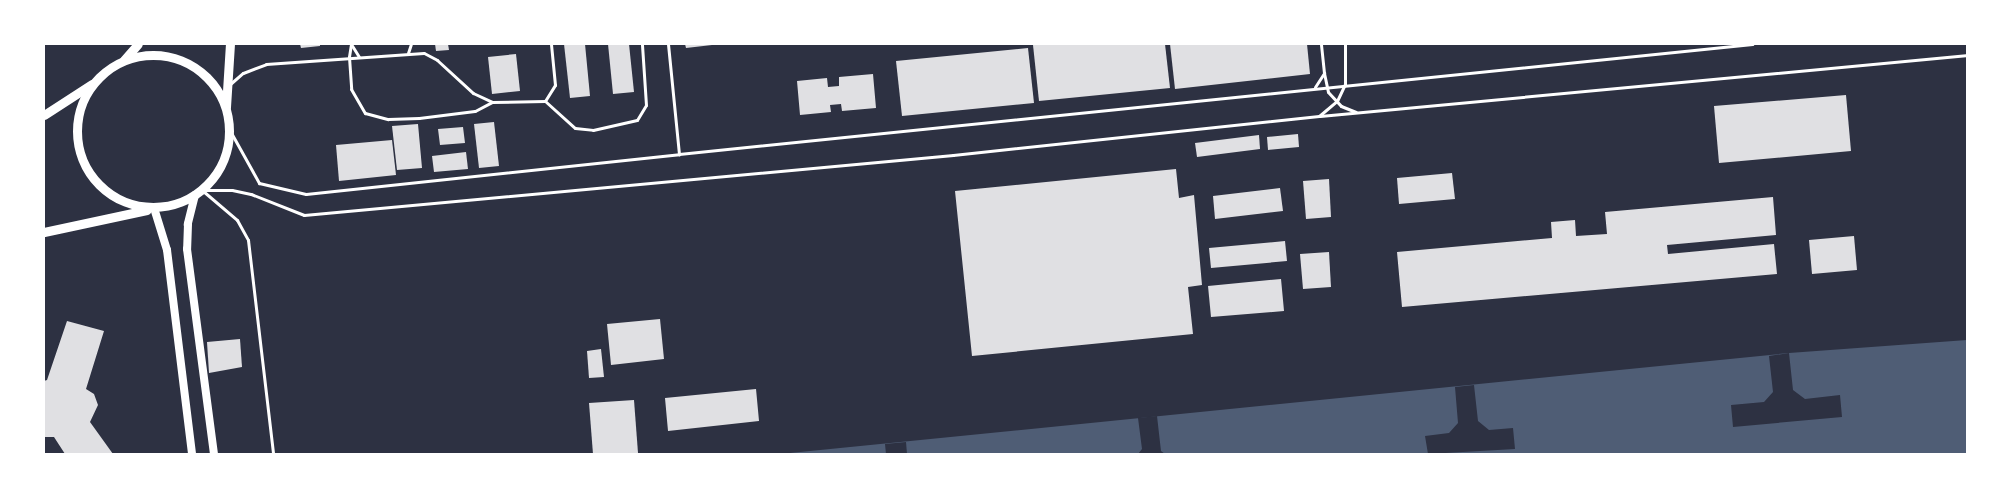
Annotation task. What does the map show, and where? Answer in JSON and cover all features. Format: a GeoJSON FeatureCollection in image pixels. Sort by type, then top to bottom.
{"type":"FeatureCollection","features":[{"type":"Feature","properties":{"kind":"highway"},"geometry":{"type":"LineString","coordinates":[[124,60],[138,44]]}},
{"type":"Feature","properties":{"kind":"highway"},"geometry":{"type":"LineString","coordinates":[[44,232],[182,202],[198,193],[222,163],[229,129],[225,88],[230,44]]}},
{"type":"Feature","properties":{"kind":"highway"},"geometry":{"type":"LineString","coordinates":[[44,115],[94,82],[107,69],[124,60],[148,54],[174,57],[196,68],[214,86],[226,109]]}},
{"type":"Feature","properties":{"kind":"highway"},"geometry":{"type":"LineString","coordinates":[[94,82],[81,104],[76,129],[83,161],[90,176],[108,193],[130,205],[154,208]]}},
{"type":"Feature","properties":{"kind":"street"},"geometry":{"type":"LineString","coordinates":[[198,193],[188,224],[187,249],[214,454]]}},
{"type":"Feature","properties":{"kind":"street"},"geometry":{"type":"LineString","coordinates":[[154,208],[167,250],[191,454]]}},
{"type":"Feature","properties":{"kind":"lane"},"geometry":{"type":"LineString","coordinates":[[351,44],[359,57]]}},
{"type":"Feature","properties":{"kind":"lane"},"geometry":{"type":"LineString","coordinates":[[351,44],[349,57],[351,89],[365,113],[388,119],[419,118],[475,111],[492,102]]}},
{"type":"Feature","properties":{"kind":"lane"},"geometry":{"type":"LineString","coordinates":[[408,53],[411,44]]}},
{"type":"Feature","properties":{"kind":"lane"},"geometry":{"type":"LineString","coordinates":[[545,101],[555,85],[551,44]]}},
{"type":"Feature","properties":{"kind":"lane"},"geometry":{"type":"LineString","coordinates":[[225,88],[243,73],[266,64],[423,53],[437,60],[473,93],[492,102],[545,101],[575,128],[592,130],[637,120],[646,105],[642,44]]}},
{"type":"Feature","properties":{"kind":"lane"},"geometry":{"type":"LineString","coordinates":[[668,44],[679,154]]}},
{"type":"Feature","properties":{"kind":"lane"},"geometry":{"type":"LineString","coordinates":[[1321,44],[1327,85],[1341,106],[1359,113]]}},
{"type":"Feature","properties":{"kind":"lane"},"geometry":{"type":"LineString","coordinates":[[1319,116],[1337,101],[1345,84],[1345,44]]}},
{"type":"Feature","properties":{"kind":"lane"},"geometry":{"type":"LineString","coordinates":[[229,129],[259,183],[306,194],[1327,85],[1752,44]]}},
{"type":"Feature","properties":{"kind":"lane"},"geometry":{"type":"LineString","coordinates":[[198,193],[232,190],[251,194],[304,215],[444,204],[953,155],[1319,116],[1968,54]]}},
{"type":"Feature","properties":{"kind":"lane"},"geometry":{"type":"LineString","coordinates":[[1315,87],[1324,73]]}},
{"type":"Feature","properties":{"kind":"lane"},"geometry":{"type":"LineString","coordinates":[[198,193],[237,220],[248,240],[273,454]]}},
{"type":"Feature","properties":{"kind":"water"},"geometry":{"type":"Polygon","coordinates":[[[1967,340],[1967,454],[780,454],[1789,353],[1967,340]]]}},
{"type":"Feature","properties":{"kind":"pier"},"geometry":{"type":"Polygon","coordinates":[[[1789,353],[1793,390],[1805,399],[1840,395],[1842,417],[1733,427],[1731,405],[1764,402],[1773,392],[1769,356],[1789,353]]]}},
{"type":"Feature","properties":{"kind":"pier"},"geometry":{"type":"Polygon","coordinates":[[[1474,385],[1478,421],[1489,430],[1513,428],[1515,449],[1428,454],[1425,436],[1449,433],[1458,423],[1455,387],[1474,385]]]}},
{"type":"Feature","properties":{"kind":"pier"},"geometry":{"type":"Polygon","coordinates":[[[1157,416],[1161,451],[1165,454],[1138,454],[1142,449],[1138,418],[1157,416]]]}},
{"type":"Feature","properties":{"kind":"pier"},"geometry":{"type":"Polygon","coordinates":[[[906,442],[907,454],[886,454],[885,444],[906,442]]]}},
{"type":"Feature","properties":{"kind":"building"},"geometry":{"type":"Polygon","coordinates":[[[300,44],[320,44],[320,46],[301,48],[300,44]]]}},
{"type":"Feature","properties":{"kind":"building"},"geometry":{"type":"Polygon","coordinates":[[[435,44],[448,44],[449,50],[436,51],[435,44]]]}},
{"type":"Feature","properties":{"kind":"building"},"geometry":{"type":"Polygon","coordinates":[[[564,44],[585,44],[590,96],[570,98],[564,44]]]}},
{"type":"Feature","properties":{"kind":"building"},"geometry":{"type":"Polygon","coordinates":[[[608,44],[629,44],[634,92],[613,94],[608,44]]]}},
{"type":"Feature","properties":{"kind":"building"},"geometry":{"type":"Polygon","coordinates":[[[685,44],[712,44],[712,45],[686,48],[685,44]]]}},
{"type":"Feature","properties":{"kind":"building"},"geometry":{"type":"Polygon","coordinates":[[[1165,44],[1170,88],[1039,101],[1033,45],[1165,44]]]}},
{"type":"Feature","properties":{"kind":"building"},"geometry":{"type":"Polygon","coordinates":[[[1170,44],[1307,44],[1310,74],[1175,89],[1170,44]]]}},
{"type":"Feature","properties":{"kind":"building"},"geometry":{"type":"Polygon","coordinates":[[[1028,48],[1034,103],[902,116],[896,61],[1028,48]]]}},
{"type":"Feature","properties":{"kind":"building"},"geometry":{"type":"Polygon","coordinates":[[[516,54],[520,91],[492,94],[488,57],[516,54]]]}},
{"type":"Feature","properties":{"kind":"building"},"geometry":{"type":"Polygon","coordinates":[[[873,74],[876,108],[842,111],[841,104],[830,105],[831,112],[800,115],[797,81],[827,78],[828,87],[839,86],[839,77],[873,74]]]}},
{"type":"Feature","properties":{"kind":"building"},"geometry":{"type":"Polygon","coordinates":[[[1846,95],[1851,151],[1719,163],[1714,106],[1846,95]]]}},
{"type":"Feature","properties":{"kind":"building"},"geometry":{"type":"Polygon","coordinates":[[[494,122],[499,166],[479,168],[474,124],[494,122]]]}},
{"type":"Feature","properties":{"kind":"building"},"geometry":{"type":"Polygon","coordinates":[[[418,124],[422,168],[397,170],[392,126],[418,124]]]}},
{"type":"Feature","properties":{"kind":"building"},"geometry":{"type":"Polygon","coordinates":[[[463,127],[465,143],[440,145],[438,129],[463,127]]]}},
{"type":"Feature","properties":{"kind":"building"},"geometry":{"type":"Polygon","coordinates":[[[1298,134],[1299,147],[1268,150],[1267,137],[1298,134]]]}},
{"type":"Feature","properties":{"kind":"building"},"geometry":{"type":"Polygon","coordinates":[[[1259,135],[1260,149],[1197,157],[1195,143],[1259,135]]]}},
{"type":"Feature","properties":{"kind":"building"},"geometry":{"type":"Polygon","coordinates":[[[392,140],[396,175],[339,181],[336,145],[392,140]]]}},
{"type":"Feature","properties":{"kind":"building"},"geometry":{"type":"Polygon","coordinates":[[[466,152],[468,169],[434,172],[432,156],[466,152]]]}},
{"type":"Feature","properties":{"kind":"building"},"geometry":{"type":"Polygon","coordinates":[[[1176,169],[1179,198],[1194,195],[1202,285],[1188,287],[1193,334],[972,356],[955,191],[1176,169]]]}},
{"type":"Feature","properties":{"kind":"building"},"geometry":{"type":"Polygon","coordinates":[[[1452,173],[1455,199],[1399,204],[1397,178],[1452,173]]]}},
{"type":"Feature","properties":{"kind":"building"},"geometry":{"type":"Polygon","coordinates":[[[1329,179],[1331,217],[1306,219],[1303,181],[1329,179]]]}},
{"type":"Feature","properties":{"kind":"building"},"geometry":{"type":"Polygon","coordinates":[[[1280,188],[1283,211],[1215,219],[1213,196],[1280,188]]]}},
{"type":"Feature","properties":{"kind":"building"},"geometry":{"type":"Polygon","coordinates":[[[1773,197],[1776,235],[1667,245],[1668,254],[1774,244],[1777,274],[1402,307],[1397,252],[1552,238],[1551,222],[1575,220],[1576,236],[1607,234],[1605,212],[1773,197]]]}},
{"type":"Feature","properties":{"kind":"building"},"geometry":{"type":"Polygon","coordinates":[[[1854,236],[1857,270],[1812,274],[1809,240],[1854,236]]]}},
{"type":"Feature","properties":{"kind":"building"},"geometry":{"type":"Polygon","coordinates":[[[1285,241],[1287,261],[1211,268],[1209,248],[1285,241]]]}},
{"type":"Feature","properties":{"kind":"building"},"geometry":{"type":"Polygon","coordinates":[[[1329,252],[1331,287],[1303,289],[1300,254],[1329,252]]]}},
{"type":"Feature","properties":{"kind":"building"},"geometry":{"type":"Polygon","coordinates":[[[1281,279],[1284,311],[1211,317],[1208,286],[1281,279]]]}},
{"type":"Feature","properties":{"kind":"building"},"geometry":{"type":"Polygon","coordinates":[[[660,319],[664,359],[611,365],[607,324],[660,319]]]}},
{"type":"Feature","properties":{"kind":"building"},"geometry":{"type":"Polygon","coordinates":[[[67,321],[104,331],[86,389],[94,394],[98,405],[90,422],[113,454],[65,454],[54,437],[44,437],[44,381],[47,380],[67,321]]]}},
{"type":"Feature","properties":{"kind":"building"},"geometry":{"type":"Polygon","coordinates":[[[240,339],[242,367],[209,373],[207,342],[240,339]]]}},
{"type":"Feature","properties":{"kind":"building"},"geometry":{"type":"Polygon","coordinates":[[[601,349],[604,377],[589,378],[587,351],[601,349]]]}},
{"type":"Feature","properties":{"kind":"building"},"geometry":{"type":"Polygon","coordinates":[[[756,389],[759,421],[668,431],[665,398],[756,389]]]}},
{"type":"Feature","properties":{"kind":"building"},"geometry":{"type":"Polygon","coordinates":[[[634,400],[638,453],[593,454],[589,403],[634,400]]]}}]}
